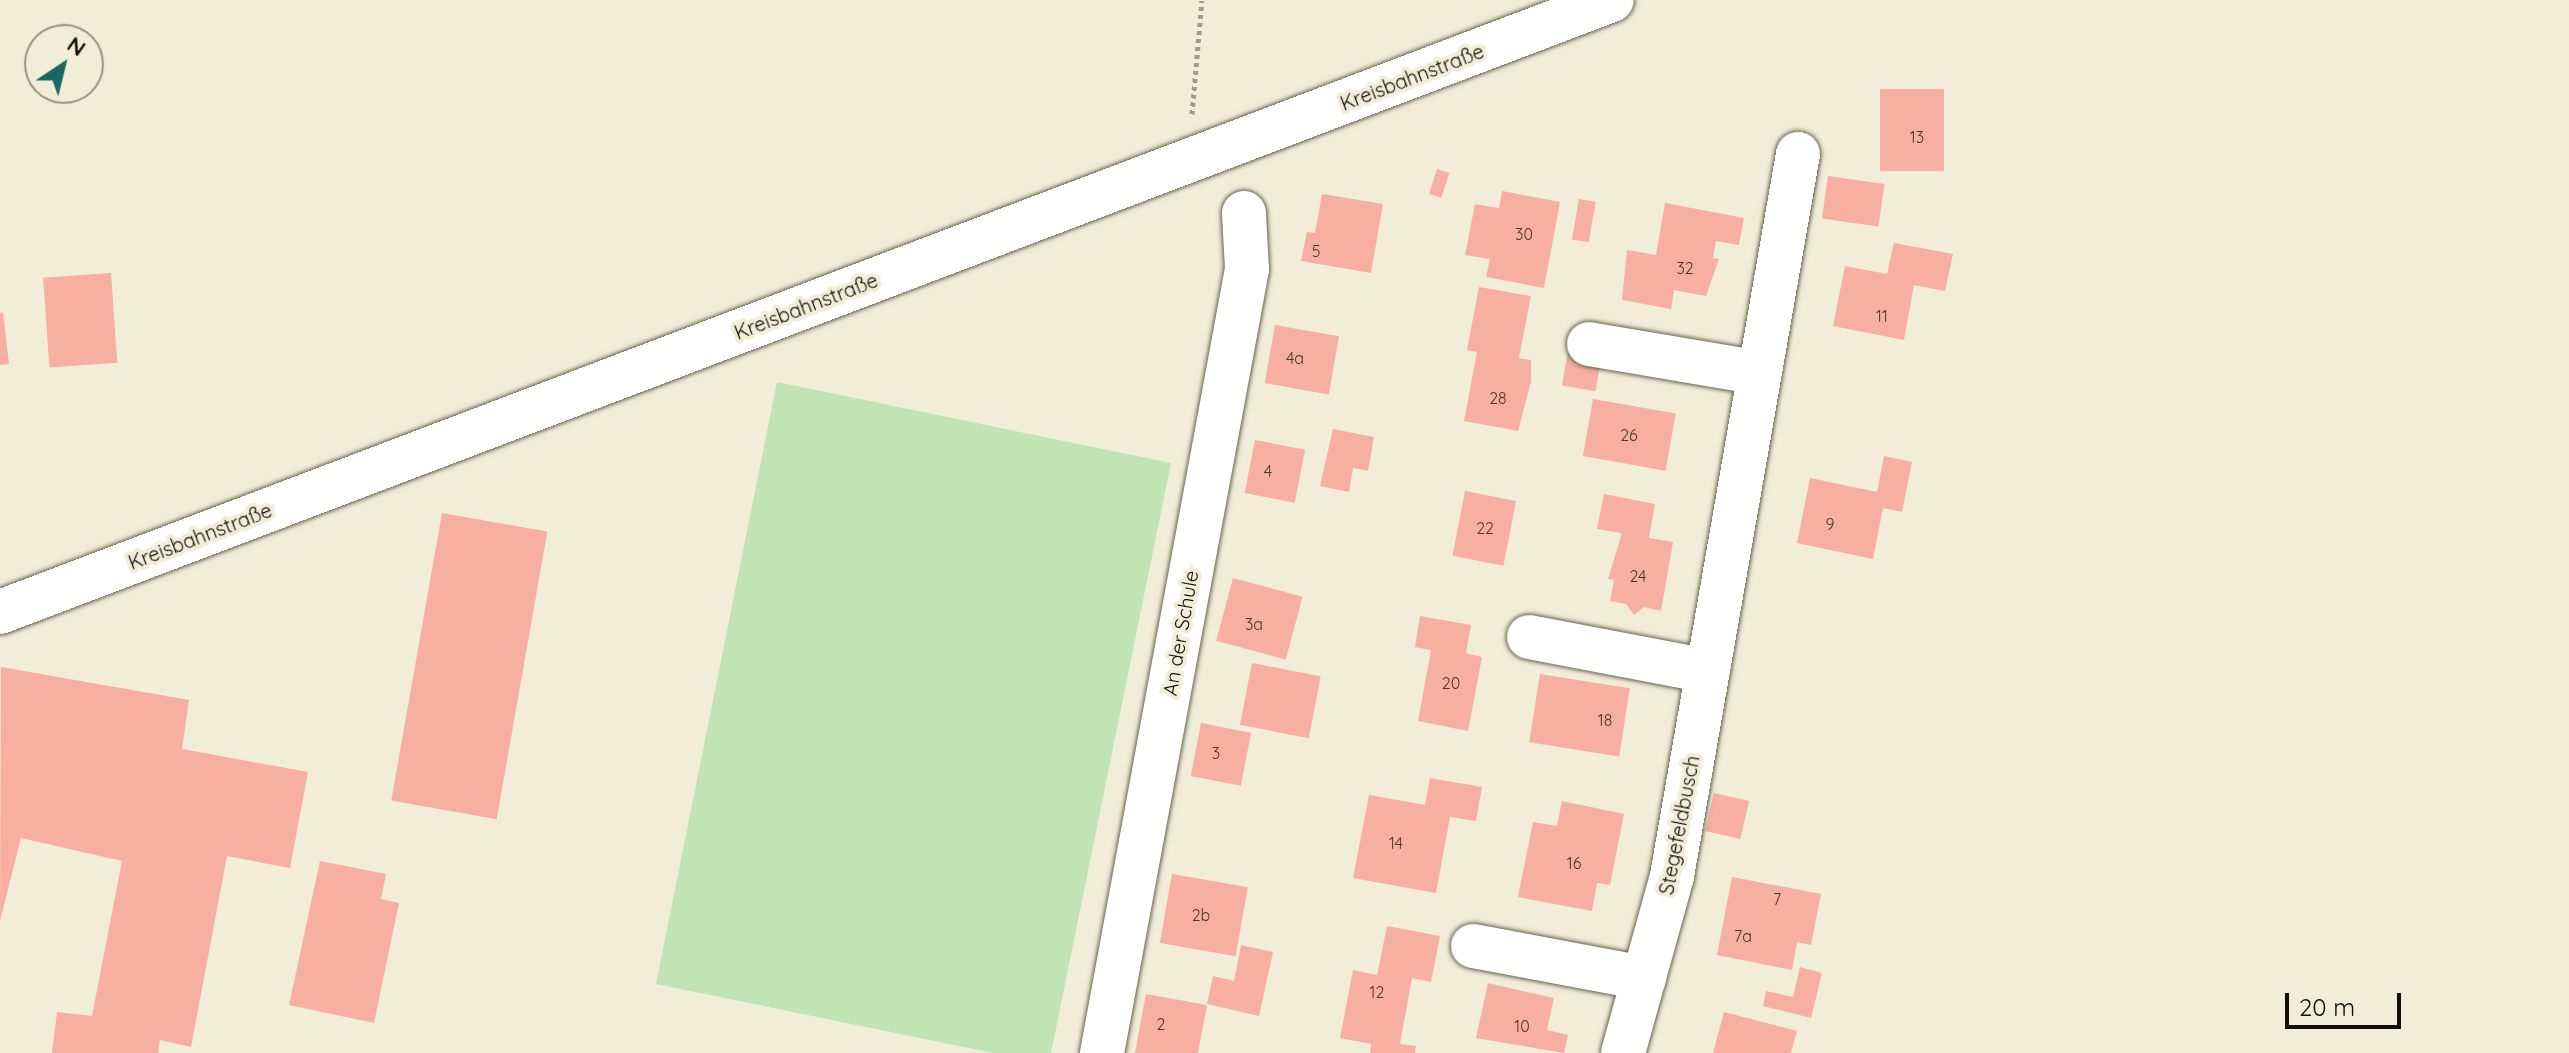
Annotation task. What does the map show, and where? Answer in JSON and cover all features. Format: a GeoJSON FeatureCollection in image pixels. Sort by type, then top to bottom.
{"type":"FeatureCollection","features":[{"type":"Feature","properties":{"kind":"street","name":"Kreisbahnstraße"},"geometry":{"type":"LineString","coordinates":[[0,612],[1612,0]]}},
{"type":"Feature","properties":{"kind":"street","name":"Stegefeldbusch"},"geometry":{"type":"LineString","coordinates":[[1623,1053],[1672,876],[1798,154]]}},
{"type":"Feature","properties":{"kind":"street","name":"An der Schule"},"geometry":{"type":"LineString","coordinates":[[1102,1053],[1247,269],[1244,213]]}},
{"type":"Feature","properties":{"kind":"street"},"geometry":{"type":"LineString","coordinates":[[1589,344],[1760,373]]}},
{"type":"Feature","properties":{"kind":"street"},"geometry":{"type":"LineString","coordinates":[[1529,637],[1708,671]]}},
{"type":"Feature","properties":{"kind":"street"},"geometry":{"type":"LineString","coordinates":[[1473,946],[1644,978]]}},
{"type":"Feature","properties":{"kind":"path"},"geometry":{"type":"LineString","coordinates":[[1202,0],[1190,104],[1204,156]]}},
{"type":"Feature","properties":{"kind":"green space"},"geometry":{"type":"Polygon","coordinates":[[[777,382],[1171,463],[1051,1053],[993,1053],[656,984],[777,382]]]}},
{"type":"Feature","properties":{"kind":"building"},"geometry":{"type":"Polygon","coordinates":[[[1880,89],[1944,89],[1944,171],[1880,171],[1880,89]]]}},
{"type":"Feature","properties":{"kind":"building"},"geometry":{"type":"Polygon","coordinates":[[[1437,169],[1449,173],[1441,198],[1429,194],[1437,169]]]}},
{"type":"Feature","properties":{"kind":"building"},"geometry":{"type":"Polygon","coordinates":[[[1828,176],[1884,184],[1878,227],[1822,219],[1828,176]]]}},
{"type":"Feature","properties":{"kind":"building"},"geometry":{"type":"Polygon","coordinates":[[[1502,191],[1560,202],[1544,288],[1486,277],[1490,259],[1465,255],[1475,204],[1499,208],[1502,191]]]}},
{"type":"Feature","properties":{"kind":"building"},"geometry":{"type":"Polygon","coordinates":[[[1322,194],[1383,204],[1371,273],[1301,261],[1307,232],[1315,233],[1322,194]]]}},
{"type":"Feature","properties":{"kind":"building"},"geometry":{"type":"Polygon","coordinates":[[[1579,199],[1596,202],[1589,242],[1572,239],[1579,199]]]}},
{"type":"Feature","properties":{"kind":"building"},"geometry":{"type":"Polygon","coordinates":[[[1665,203],[1744,218],[1739,245],[1716,241],[1713,258],[1719,259],[1706,296],[1674,290],[1671,309],[1622,300],[1627,250],[1656,255],[1665,203]]]}},
{"type":"Feature","properties":{"kind":"building"},"geometry":{"type":"Polygon","coordinates":[[[1894,243],[1953,254],[1945,291],[1914,285],[1904,340],[1833,326],[1845,266],[1887,274],[1894,243]]]}},
{"type":"Feature","properties":{"kind":"building"},"geometry":{"type":"Polygon","coordinates":[[[111,273],[117,363],[49,368],[43,278],[111,273]]]}},
{"type":"Feature","properties":{"kind":"building"},"geometry":{"type":"Polygon","coordinates":[[[1479,287],[1531,296],[1519,358],[1531,360],[1531,382],[1518,431],[1464,421],[1477,352],[1467,350],[1479,287]]]}},
{"type":"Feature","properties":{"kind":"building"},"geometry":{"type":"Polygon","coordinates":[[[3,312],[9,364],[0,365],[0,313],[3,312]]]}},
{"type":"Feature","properties":{"kind":"building"},"geometry":{"type":"Polygon","coordinates":[[[1275,325],[1339,336],[1329,394],[1265,383],[1275,325]]]}},
{"type":"Feature","properties":{"kind":"building"},"geometry":{"type":"Polygon","coordinates":[[[1568,351],[1601,357],[1595,391],[1562,385],[1568,351]]]}},
{"type":"Feature","properties":{"kind":"building"},"geometry":{"type":"Polygon","coordinates":[[[1593,399],[1676,414],[1666,471],[1583,456],[1593,399]]]}},
{"type":"Feature","properties":{"kind":"building"},"geometry":{"type":"Polygon","coordinates":[[[1333,429],[1374,437],[1368,471],[1353,468],[1349,492],[1320,486],[1333,429]]]}},
{"type":"Feature","properties":{"kind":"building"},"geometry":{"type":"Polygon","coordinates":[[[1255,440],[1305,450],[1295,503],[1245,493],[1255,440]]]}},
{"type":"Feature","properties":{"kind":"building"},"geometry":{"type":"Polygon","coordinates":[[[1884,456],[1912,462],[1902,512],[1883,508],[1873,559],[1797,543],[1810,478],[1877,492],[1884,456]]]}},
{"type":"Feature","properties":{"kind":"building"},"geometry":{"type":"Polygon","coordinates":[[[1465,491],[1516,501],[1503,566],[1452,556],[1465,491]]]}},
{"type":"Feature","properties":{"kind":"building"},"geometry":{"type":"Polygon","coordinates":[[[1604,494],[1655,504],[1649,538],[1673,542],[1661,611],[1644,607],[1634,615],[1626,604],[1610,601],[1614,580],[1608,579],[1622,533],[1597,529],[1604,494]]]}},
{"type":"Feature","properties":{"kind":"building"},"geometry":{"type":"Polygon","coordinates":[[[442,513],[547,532],[497,819],[391,801],[442,513]]]}},
{"type":"Feature","properties":{"kind":"building"},"geometry":{"type":"Polygon","coordinates":[[[1233,578],[1303,597],[1286,659],[1216,641],[1233,578]]]}},
{"type":"Feature","properties":{"kind":"building"},"geometry":{"type":"Polygon","coordinates":[[[1420,616],[1471,625],[1466,653],[1482,657],[1468,731],[1418,721],[1431,650],[1415,647],[1420,616]]]}},
{"type":"Feature","properties":{"kind":"building"},"geometry":{"type":"Polygon","coordinates":[[[1252,663],[1321,676],[1309,738],[1240,725],[1252,663]]]}},
{"type":"Feature","properties":{"kind":"building"},"geometry":{"type":"Polygon","coordinates":[[[1,667],[189,700],[182,749],[308,772],[290,868],[227,856],[191,1047],[160,1040],[158,1053],[52,1053],[57,1012],[92,1016],[122,861],[21,838],[0,921],[1,667]]]}},
{"type":"Feature","properties":{"kind":"building"},"geometry":{"type":"Polygon","coordinates":[[[1540,674],[1630,688],[1619,756],[1529,742],[1540,674]]]}},
{"type":"Feature","properties":{"kind":"building"},"geometry":{"type":"Polygon","coordinates":[[[1201,723],[1251,733],[1241,786],[1191,776],[1201,723]]]}},
{"type":"Feature","properties":{"kind":"building"},"geometry":{"type":"Polygon","coordinates":[[[1430,778],[1482,787],[1476,821],[1450,817],[1436,893],[1353,878],[1369,795],[1425,805],[1430,778]]]}},
{"type":"Feature","properties":{"kind":"building"},"geometry":{"type":"Polygon","coordinates":[[[1714,793],[1749,801],[1740,839],[1705,831],[1714,793]]]}},
{"type":"Feature","properties":{"kind":"building"},"geometry":{"type":"Polygon","coordinates":[[[1562,801],[1624,814],[1610,885],[1597,883],[1592,911],[1518,897],[1533,822],[1557,826],[1562,801]]]}},
{"type":"Feature","properties":{"kind":"building"},"geometry":{"type":"Polygon","coordinates":[[[320,861],[386,874],[381,899],[399,903],[374,1023],[289,1005],[320,861]]]}},
{"type":"Feature","properties":{"kind":"building"},"geometry":{"type":"Polygon","coordinates":[[[1172,874],[1248,887],[1236,956],[1160,943],[1172,874]]]}},
{"type":"Feature","properties":{"kind":"building"},"geometry":{"type":"Polygon","coordinates":[[[1732,877],[1821,894],[1811,945],[1797,942],[1792,970],[1717,955],[1732,877]]]}},
{"type":"Feature","properties":{"kind":"building"},"geometry":{"type":"Polygon","coordinates":[[[1387,926],[1440,936],[1431,982],[1412,978],[1400,1044],[1416,1046],[1415,1053],[1370,1053],[1371,1044],[1340,1038],[1353,970],[1377,975],[1387,926]]]}},
{"type":"Feature","properties":{"kind":"building"},"geometry":{"type":"Polygon","coordinates":[[[1241,945],[1273,952],[1259,1016],[1207,1004],[1213,976],[1234,981],[1241,945]]]}},
{"type":"Feature","properties":{"kind":"building"},"geometry":{"type":"Polygon","coordinates":[[[1800,967],[1822,973],[1811,1018],[1763,1006],[1766,991],[1793,997],[1800,967]]]}},
{"type":"Feature","properties":{"kind":"building"},"geometry":{"type":"Polygon","coordinates":[[[1488,983],[1554,998],[1547,1030],[1568,1035],[1564,1053],[1476,1038],[1488,983]]]}},
{"type":"Feature","properties":{"kind":"building"},"geometry":{"type":"Polygon","coordinates":[[[1146,994],[1207,1005],[1198,1053],[1135,1053],[1146,994]]]}},
{"type":"Feature","properties":{"kind":"building"},"geometry":{"type":"Polygon","coordinates":[[[1724,1012],[1797,1031],[1791,1053],[1713,1053],[1724,1012]]]}}]}
